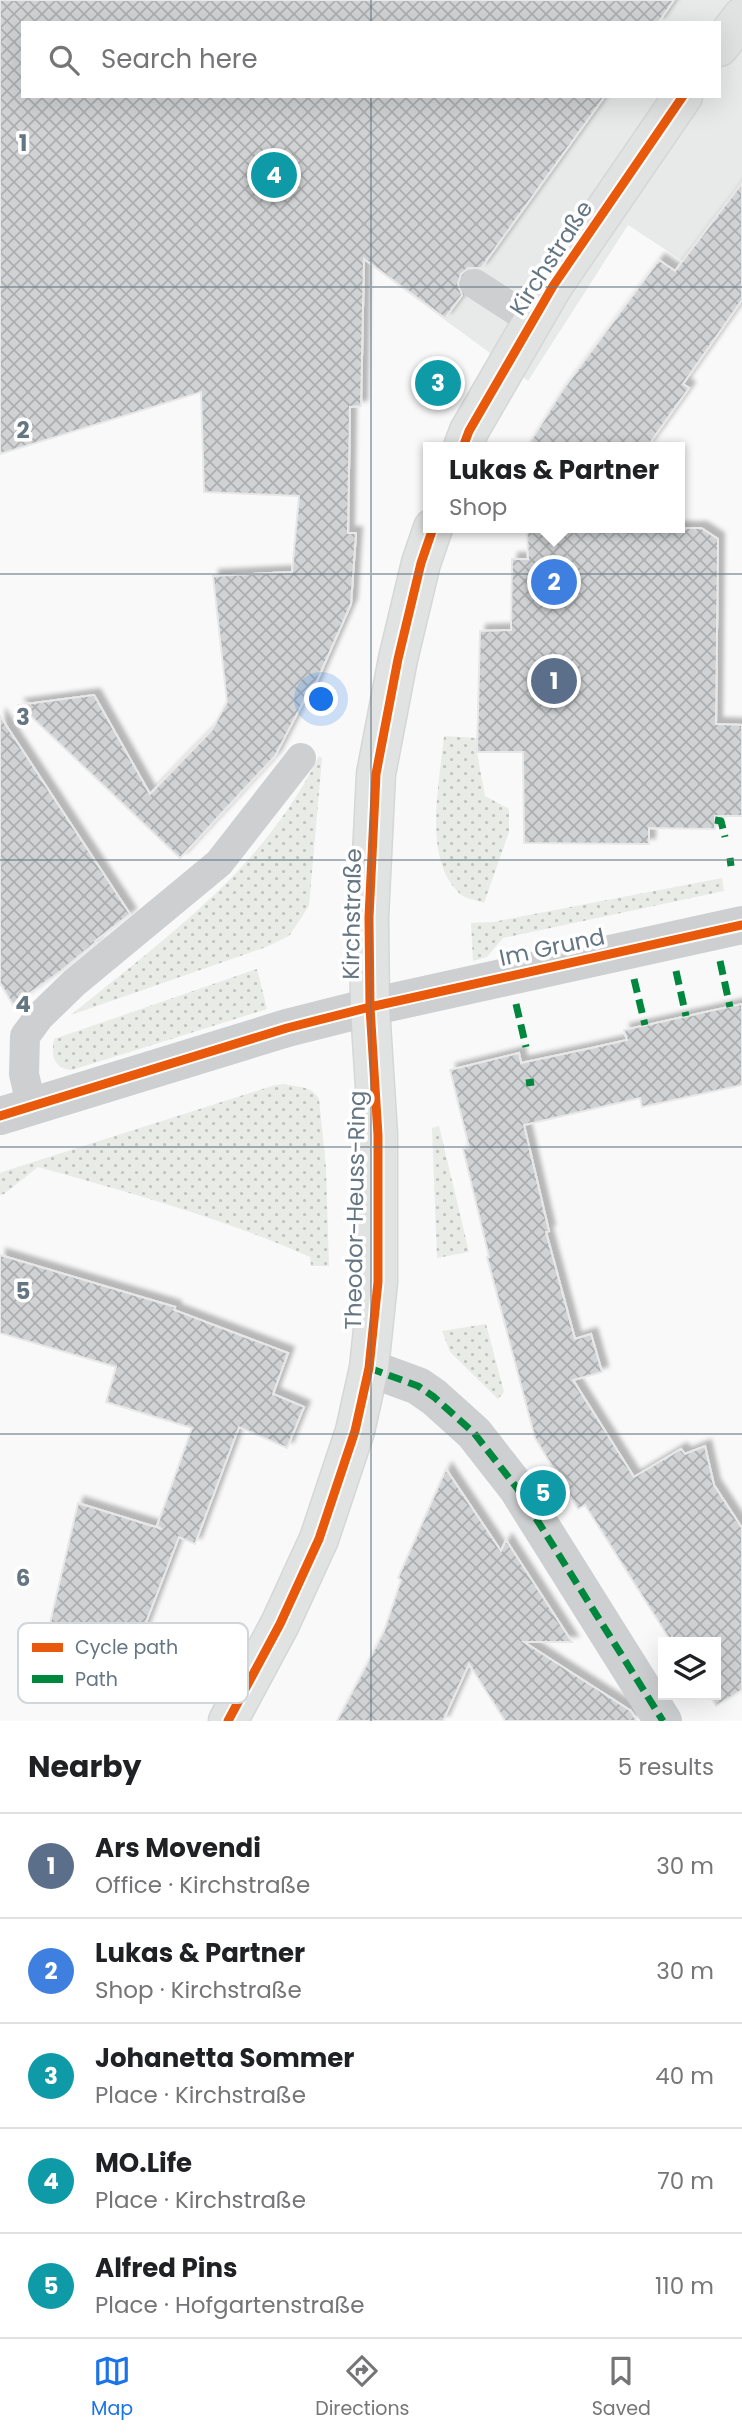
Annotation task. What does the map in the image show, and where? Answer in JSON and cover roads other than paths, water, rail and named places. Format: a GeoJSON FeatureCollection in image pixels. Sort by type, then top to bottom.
{"type":"FeatureCollection","features":[{"type":"Feature","properties":{"kind":"main road"},"geometry":{"type":"LineString","coordinates":[[721,44],[742,17]]}},
{"type":"Feature","properties":{"kind":"main road","name":"Kirchstraße"},"geometry":{"type":"LineString","coordinates":[[465,442],[553,286],[683,98]]}},
{"type":"Feature","properties":{"kind":"main road","name":"Kirchstraße"},"geometry":{"type":"LineString","coordinates":[[370,1007],[369,917],[376,774],[398,659],[421,563],[431,533]]}},
{"type":"Feature","properties":{"kind":"main road","name":"Theodor-Heuss-Ring"},"geometry":{"type":"LineString","coordinates":[[248,1684],[280,1624],[318,1539],[355,1431],[369,1368],[378,1282],[378,1135],[370,1007]]}},
{"type":"Feature","properties":{"kind":"main road","name":"Theodor-Heuss-Ring"},"geometry":{"type":"LineString","coordinates":[[228,1721],[238,1703]]}},
{"type":"Feature","properties":{"kind":"street","name":"Im Grund"},"geometry":{"type":"LineString","coordinates":[[370,1007],[742,925]]}},
{"type":"Feature","properties":{"kind":"street","name":"Kirchstraße"},"geometry":{"type":"LineString","coordinates":[[15,1110],[264,1035],[370,1007]]}},
{"type":"Feature","properties":{"kind":"street"},"geometry":{"type":"LineString","coordinates":[[369,1368],[418,1387],[435,1397],[474,1433],[517,1488],[663,1721]]}},
{"type":"Feature","properties":{"kind":"lane"},"geometry":{"type":"LineString","coordinates":[[475,284],[532,321]]}},
{"type":"Feature","properties":{"kind":"lane","name":"Kirchstraße"},"geometry":{"type":"LineString","coordinates":[[15,1110],[24,1074],[25,1036],[39,1017],[74,983],[219,863],[301,758]]}},
{"type":"Feature","properties":{"kind":"place","name":"MO.Life"},"geometry":{"type":"Point","coordinates":[274,175]}},
{"type":"Feature","properties":{"kind":"place","name":"Johanetta Sommer"},"geometry":{"type":"Point","coordinates":[438,383]}},
{"type":"Feature","properties":{"kind":"place","name":"Lukas & Partner"},"geometry":{"type":"Point","coordinates":[554,582]}},
{"type":"Feature","properties":{"kind":"place","name":"Ars Movendi"},"geometry":{"type":"Point","coordinates":[554,681]}},
{"type":"Feature","properties":{"kind":"place","name":"Alfred Pins"},"geometry":{"type":"Point","coordinates":[543,1493]}}]}
